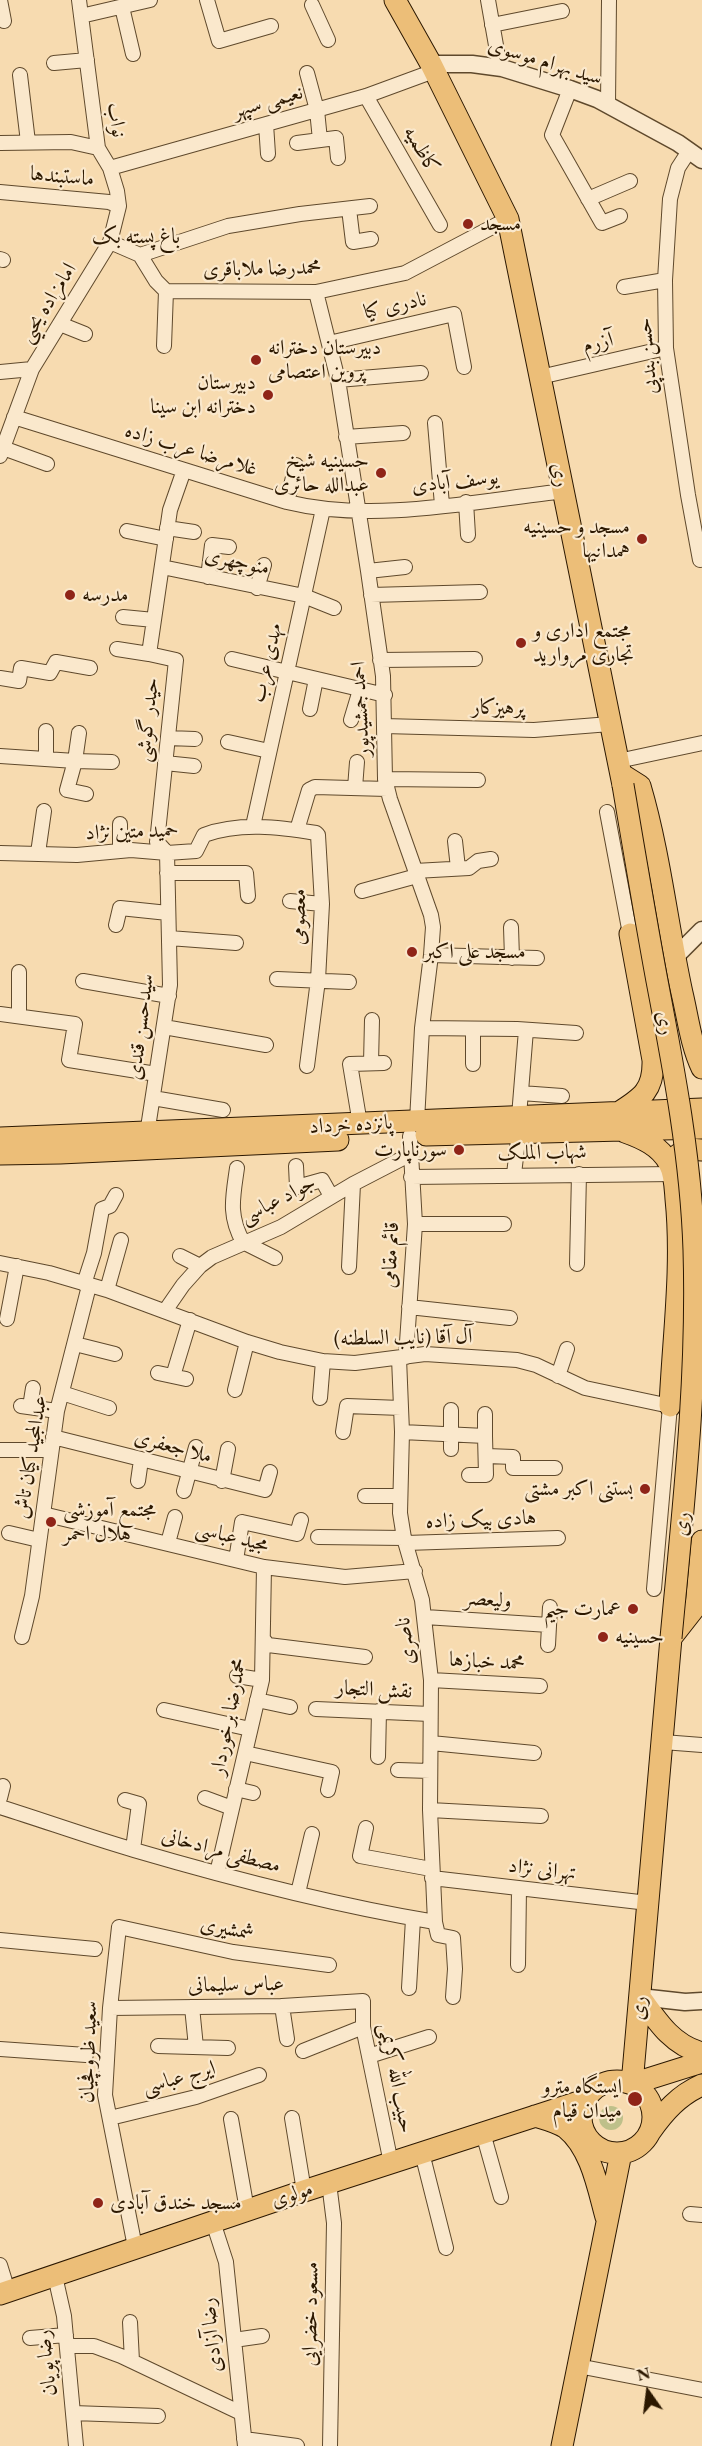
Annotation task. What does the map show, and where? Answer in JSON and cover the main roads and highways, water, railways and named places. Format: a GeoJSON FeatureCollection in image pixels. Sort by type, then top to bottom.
{"type":"FeatureCollection","features":[{"type":"Feature","properties":{"kind":"main road","name":"ری"},"geometry":{"type":"LineString","coordinates":[[394,0],[433,67],[508,219],[621,773],[672,1057],[687,1163],[694,1249],[695,1365],[632,2084]]}},
{"type":"Feature","properties":{"kind":"main road"},"geometry":{"type":"LineString","coordinates":[[621,773],[640,786],[648,814],[675,957],[693,1041],[702,1068]]}},
{"type":"Feature","properties":{"kind":"main road"},"geometry":{"type":"LineString","coordinates":[[630,934],[654,1074],[649,1089],[617,1121],[650,1143],[667,1159],[674,1174]]}},
{"type":"Feature","properties":{"kind":"main road","name":"پانزده خرداد"},"geometry":{"type":"LineString","coordinates":[[0,1138],[78,1144],[412,1137],[519,1124],[617,1121],[702,1109]]}},
{"type":"Feature","properties":{"kind":"main road","name":"پانزده خرداد"},"geometry":{"type":"LineString","coordinates":[[617,1121],[702,1128]]}},
{"type":"Feature","properties":{"kind":"main road","name":"پانزده خرداد"},"geometry":{"type":"LineString","coordinates":[[0,1154],[147,1134],[360,1124],[412,1137]]}},
{"type":"Feature","properties":{"kind":"main road"},"geometry":{"type":"LineString","coordinates":[[670,1406],[678,1260],[678,1213],[674,1174],[679,1154],[689,1149],[702,1150]]}},
{"type":"Feature","properties":{"kind":"main road"},"geometry":{"type":"LineString","coordinates":[[671,1638],[696,1606],[702,1541]]}},
{"type":"Feature","properties":{"kind":"main road"},"geometry":{"type":"LineString","coordinates":[[640,1997],[668,2034],[677,2042],[702,2053]]}},
{"type":"Feature","properties":{"kind":"main road"},"geometry":{"type":"LineString","coordinates":[[632,2084],[702,2062]]}},
{"type":"Feature","properties":{"kind":"main road"},"geometry":{"type":"LineString","coordinates":[[650,2133],[653,2110],[649,2099],[642,2090],[632,2084],[610,2081],[600,2085],[585,2100],[580,2116],[586,2136],[601,2150],[621,2153],[632,2150],[643,2143],[650,2133],[662,2114],[678,2099],[702,2085]]}},
{"type":"Feature","properties":{"kind":"main road","name":"مولوی"},"geometry":{"type":"LineString","coordinates":[[4,2293],[135,2247],[585,2100]]}},
{"type":"Feature","properties":{"kind":"main road"},"geometry":{"type":"LineString","coordinates":[[535,2116],[565,2128],[581,2147],[597,2185],[607,2221]]}},
{"type":"Feature","properties":{"kind":"main road"},"geometry":{"type":"LineString","coordinates":[[562,2446],[621,2153]]}},
{"type":"Feature","properties":{"kind":"place","name":"مسجد"},"geometry":{"type":"Point","coordinates":[468,224]}},
{"type":"Feature","properties":{"kind":"place","name":"دبیرستان دخترانه پروین اعتصامی"},"geometry":{"type":"Point","coordinates":[256,360]}},
{"type":"Feature","properties":{"kind":"place","name":"دبیرستان دخترانه ابن سینا"},"geometry":{"type":"Point","coordinates":[268,395]}},
{"type":"Feature","properties":{"kind":"place","name":"حسینیه شیخ عبدالله حائری"},"geometry":{"type":"Point","coordinates":[381,473]}},
{"type":"Feature","properties":{"kind":"place","name":"مسجد و حسینیه همدانیها"},"geometry":{"type":"Point","coordinates":[642,539]}},
{"type":"Feature","properties":{"kind":"place","name":"مدرسه"},"geometry":{"type":"Point","coordinates":[70,595]}},
{"type":"Feature","properties":{"kind":"place","name":"مجتمع اداری و تجاری مروارید"},"geometry":{"type":"Point","coordinates":[521,643]}},
{"type":"Feature","properties":{"kind":"place","name":"مسجد علی اکبر"},"geometry":{"type":"Point","coordinates":[412,952]}},
{"type":"Feature","properties":{"kind":"place","name":"سورناپارت"},"geometry":{"type":"Point","coordinates":[459,1150]}},
{"type":"Feature","properties":{"kind":"place","name":"بستنی اکبر مشتی"},"geometry":{"type":"Point","coordinates":[645,1489]}},
{"type":"Feature","properties":{"kind":"place","name":"مجتمع آموزشی هلال احمر"},"geometry":{"type":"Point","coordinates":[51,1522]}},
{"type":"Feature","properties":{"kind":"place","name":"عمارت جیم"},"geometry":{"type":"Point","coordinates":[633,1609]}},
{"type":"Feature","properties":{"kind":"place","name":"حسینیه"},"geometry":{"type":"Point","coordinates":[603,1637]}},
{"type":"Feature","properties":{"kind":"place","name":"ایستگاه مترو میدان قیام"},"geometry":{"type":"Point","coordinates":[635,2099]}},
{"type":"Feature","properties":{"kind":"place","name":"مسجد خندق آبادی"},"geometry":{"type":"Point","coordinates":[98,2203]}},
{"type":"Feature","properties":{"kind":"district","name":"باغ پسته بک"},"geometry":{"type":"Point","coordinates":[136,237]}}]}
